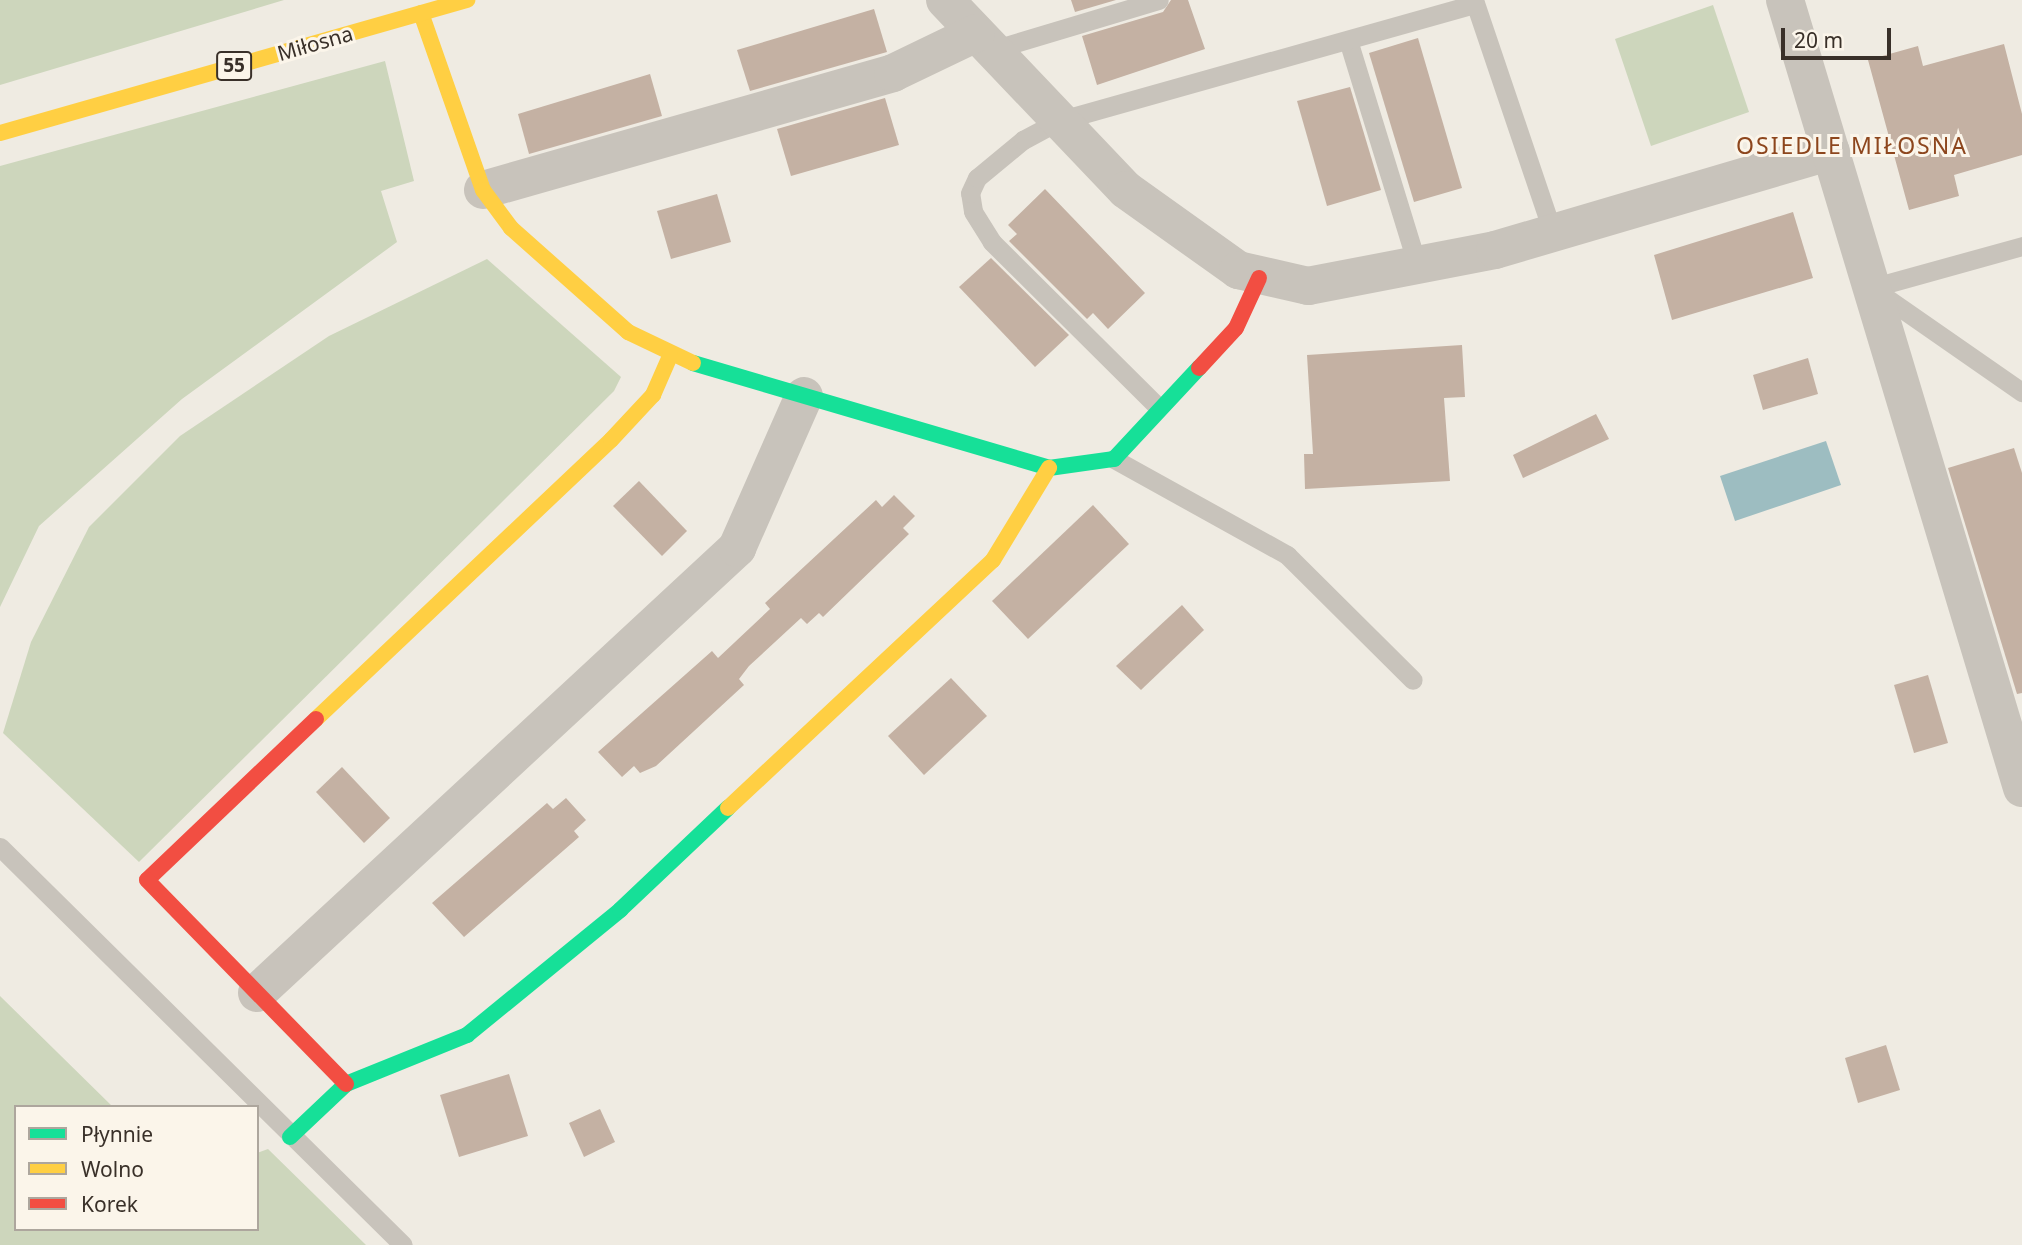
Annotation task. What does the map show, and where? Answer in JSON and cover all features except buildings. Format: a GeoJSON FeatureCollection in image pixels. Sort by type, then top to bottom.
{"type":"FeatureCollection","features":[{"type":"Feature","properties":{"kind":"street","name":"Miłosna"},"geometry":{"type":"LineString","coordinates":[[0,132],[467,0]]}},
{"type":"Feature","properties":{"kind":"street"},"geometry":{"type":"LineString","coordinates":[[945,0],[1126,190],[1238,270],[1259,278],[1308,286],[1418,267],[1553,233],[1831,151]]}},
{"type":"Feature","properties":{"kind":"street"},"geometry":{"type":"LineString","coordinates":[[1791,2],[1871,288],[2022,788]]}},
{"type":"Feature","properties":{"kind":"street"},"geometry":{"type":"LineString","coordinates":[[421,13],[482,190],[512,228],[628,332],[670,356],[1049,468],[1114,459],[1157,406],[1236,328],[1259,278]]}},
{"type":"Feature","properties":{"kind":"street"},"geometry":{"type":"LineString","coordinates":[[482,190],[893,74],[984,41]]}},
{"type":"Feature","properties":{"kind":"street"},"geometry":{"type":"LineString","coordinates":[[346,1084],[147,880],[611,440],[653,395],[670,356]]}},
{"type":"Feature","properties":{"kind":"street"},"geometry":{"type":"LineString","coordinates":[[257,993],[737,548],[804,396]]}},
{"type":"Feature","properties":{"kind":"street"},"geometry":{"type":"LineString","coordinates":[[290,1137],[346,1084],[467,1035],[620,910],[993,560],[1049,468]]}},
{"type":"Feature","properties":{"kind":"lane"},"geometry":{"type":"LineString","coordinates":[[984,41],[1159,0]]}},
{"type":"Feature","properties":{"kind":"lane"},"geometry":{"type":"LineString","coordinates":[[1157,406],[992,243],[973,211],[970,193],[977,178],[1058,121],[1475,2],[1553,233]]}},
{"type":"Feature","properties":{"kind":"lane"},"geometry":{"type":"LineString","coordinates":[[1348,40],[1418,267]]}},
{"type":"Feature","properties":{"kind":"lane"},"geometry":{"type":"LineString","coordinates":[[1871,288],[2022,246]]}},
{"type":"Feature","properties":{"kind":"lane"},"geometry":{"type":"LineString","coordinates":[[1871,288],[2021,387]]}},
{"type":"Feature","properties":{"kind":"lane"},"geometry":{"type":"LineString","coordinates":[[1114,459],[1287,555],[1413,680]]}},
{"type":"Feature","properties":{"kind":"lane"},"geometry":{"type":"LineString","coordinates":[[0,847],[258,1105]]}},
{"type":"Feature","properties":{"kind":"lane"},"geometry":{"type":"LineString","coordinates":[[259,1106],[403,1245]]}},
{"type":"Feature","properties":{"kind":"green space"},"geometry":{"type":"Polygon","coordinates":[[[0,0],[284,0],[0,85],[0,0]]]}},
{"type":"Feature","properties":{"kind":"green space"},"geometry":{"type":"Polygon","coordinates":[[[1713,5],[1749,112],[1651,146],[1615,39],[1713,5]]]}},
{"type":"Feature","properties":{"kind":"green space"},"geometry":{"type":"Polygon","coordinates":[[[385,61],[414,181],[381,191],[397,242],[182,399],[39,526],[0,607],[0,166],[385,61]]]}},
{"type":"Feature","properties":{"kind":"green space"},"geometry":{"type":"Polygon","coordinates":[[[487,259],[621,377],[614,391],[139,862],[3,733],[31,642],[89,527],[180,436],[329,336],[487,259]]]}},
{"type":"Feature","properties":{"kind":"green space"},"geometry":{"type":"Polygon","coordinates":[[[0,996],[111,1105],[14,1105],[14,1231],[259,1231],[259,1152],[268,1149],[366,1245],[0,1245],[0,996]]]}},
{"type":"Feature","properties":{"kind":"water"},"geometry":{"type":"Polygon","coordinates":[[[1826,441],[1841,485],[1735,521],[1720,476],[1826,441]]]}},
{"type":"Feature","properties":{"kind":"traffic: fast"},"geometry":{"type":"LineString","coordinates":[[693,363],[1049,468],[1114,459],[1199,368]]}},
{"type":"Feature","properties":{"kind":"traffic: fast"},"geometry":{"type":"LineString","coordinates":[[290,1137],[346,1084],[467,1035],[620,910],[728,808]]}},
{"type":"Feature","properties":{"kind":"traffic: slow"},"geometry":{"type":"LineString","coordinates":[[0,133],[467,0]]}},
{"type":"Feature","properties":{"kind":"traffic: slow"},"geometry":{"type":"LineString","coordinates":[[421,13],[483,190],[511,228],[628,332],[693,363]]}},
{"type":"Feature","properties":{"kind":"traffic: slow"},"geometry":{"type":"LineString","coordinates":[[316,719],[611,440],[653,395],[670,356]]}},
{"type":"Feature","properties":{"kind":"traffic: slow"},"geometry":{"type":"LineString","coordinates":[[728,808],[993,560],[1049,468]]}},
{"type":"Feature","properties":{"kind":"traffic: jam"},"geometry":{"type":"LineString","coordinates":[[1199,368],[1236,328],[1259,278]]}},
{"type":"Feature","properties":{"kind":"traffic: jam"},"geometry":{"type":"LineString","coordinates":[[316,719],[147,880],[346,1084]]}},
{"type":"Feature","properties":{"kind":"district","name":"OSIEDLE MIŁOSNA"},"geometry":{"type":"Point","coordinates":[1852,145]}}]}
